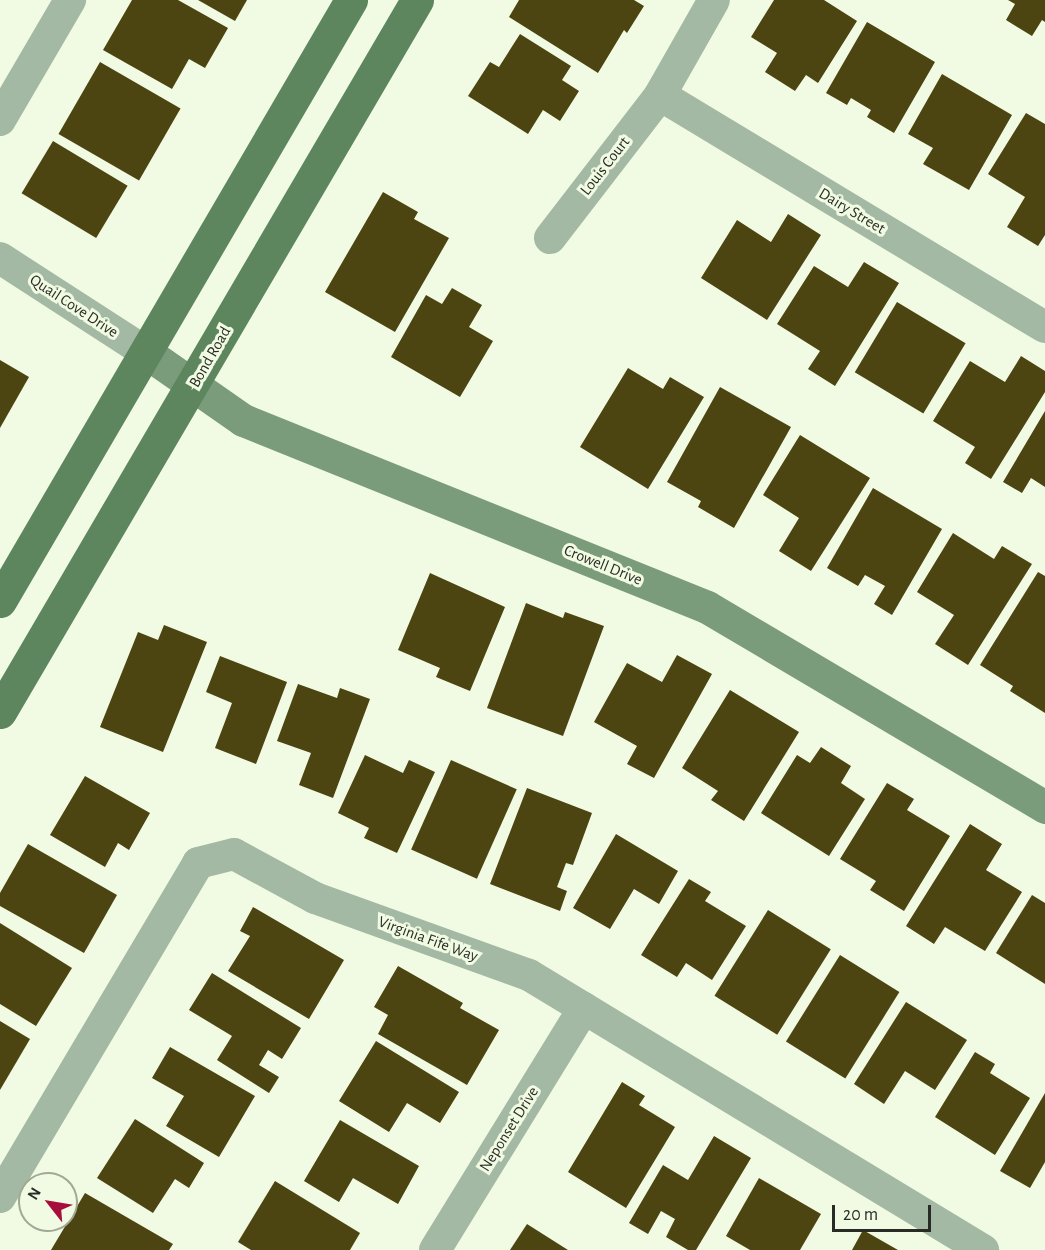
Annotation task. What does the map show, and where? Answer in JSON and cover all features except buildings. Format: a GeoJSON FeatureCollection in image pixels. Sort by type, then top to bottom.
{"type":"FeatureCollection","features":[{"type":"Feature","properties":{"kind":"main road"},"geometry":{"type":"LineString","coordinates":[[0,601],[147,353],[351,0]]}},
{"type":"Feature","properties":{"kind":"main road","name":"Bond Road"},"geometry":{"type":"LineString","coordinates":[[0,712],[194,385],[417,0]]}},
{"type":"Feature","properties":{"kind":"street"},"geometry":{"type":"LineString","coordinates":[[0,120],[70,0]]}},
{"type":"Feature","properties":{"kind":"street","name":"Louis Court"},"geometry":{"type":"LineString","coordinates":[[550,238],[660,95],[714,0]]}},
{"type":"Feature","properties":{"kind":"street","name":"Dairy Street"},"geometry":{"type":"LineString","coordinates":[[660,95],[1045,327]]}},
{"type":"Feature","properties":{"kind":"street","name":"Quail Cove Drive"},"geometry":{"type":"LineString","coordinates":[[0,258],[147,353]]}},
{"type":"Feature","properties":{"kind":"street","name":"Crowell Drive"},"geometry":{"type":"LineString","coordinates":[[147,353],[243,420],[707,607],[1045,807]]}},
{"type":"Feature","properties":{"kind":"street","name":"Virginia Fife Way"},"geometry":{"type":"LineString","coordinates":[[0,1197],[198,863],[234,854],[315,898],[530,975],[982,1250]]}},
{"type":"Feature","properties":{"kind":"street","name":"Neponset Drive"},"geometry":{"type":"LineString","coordinates":[[435,1250],[584,1008]]}}]}
